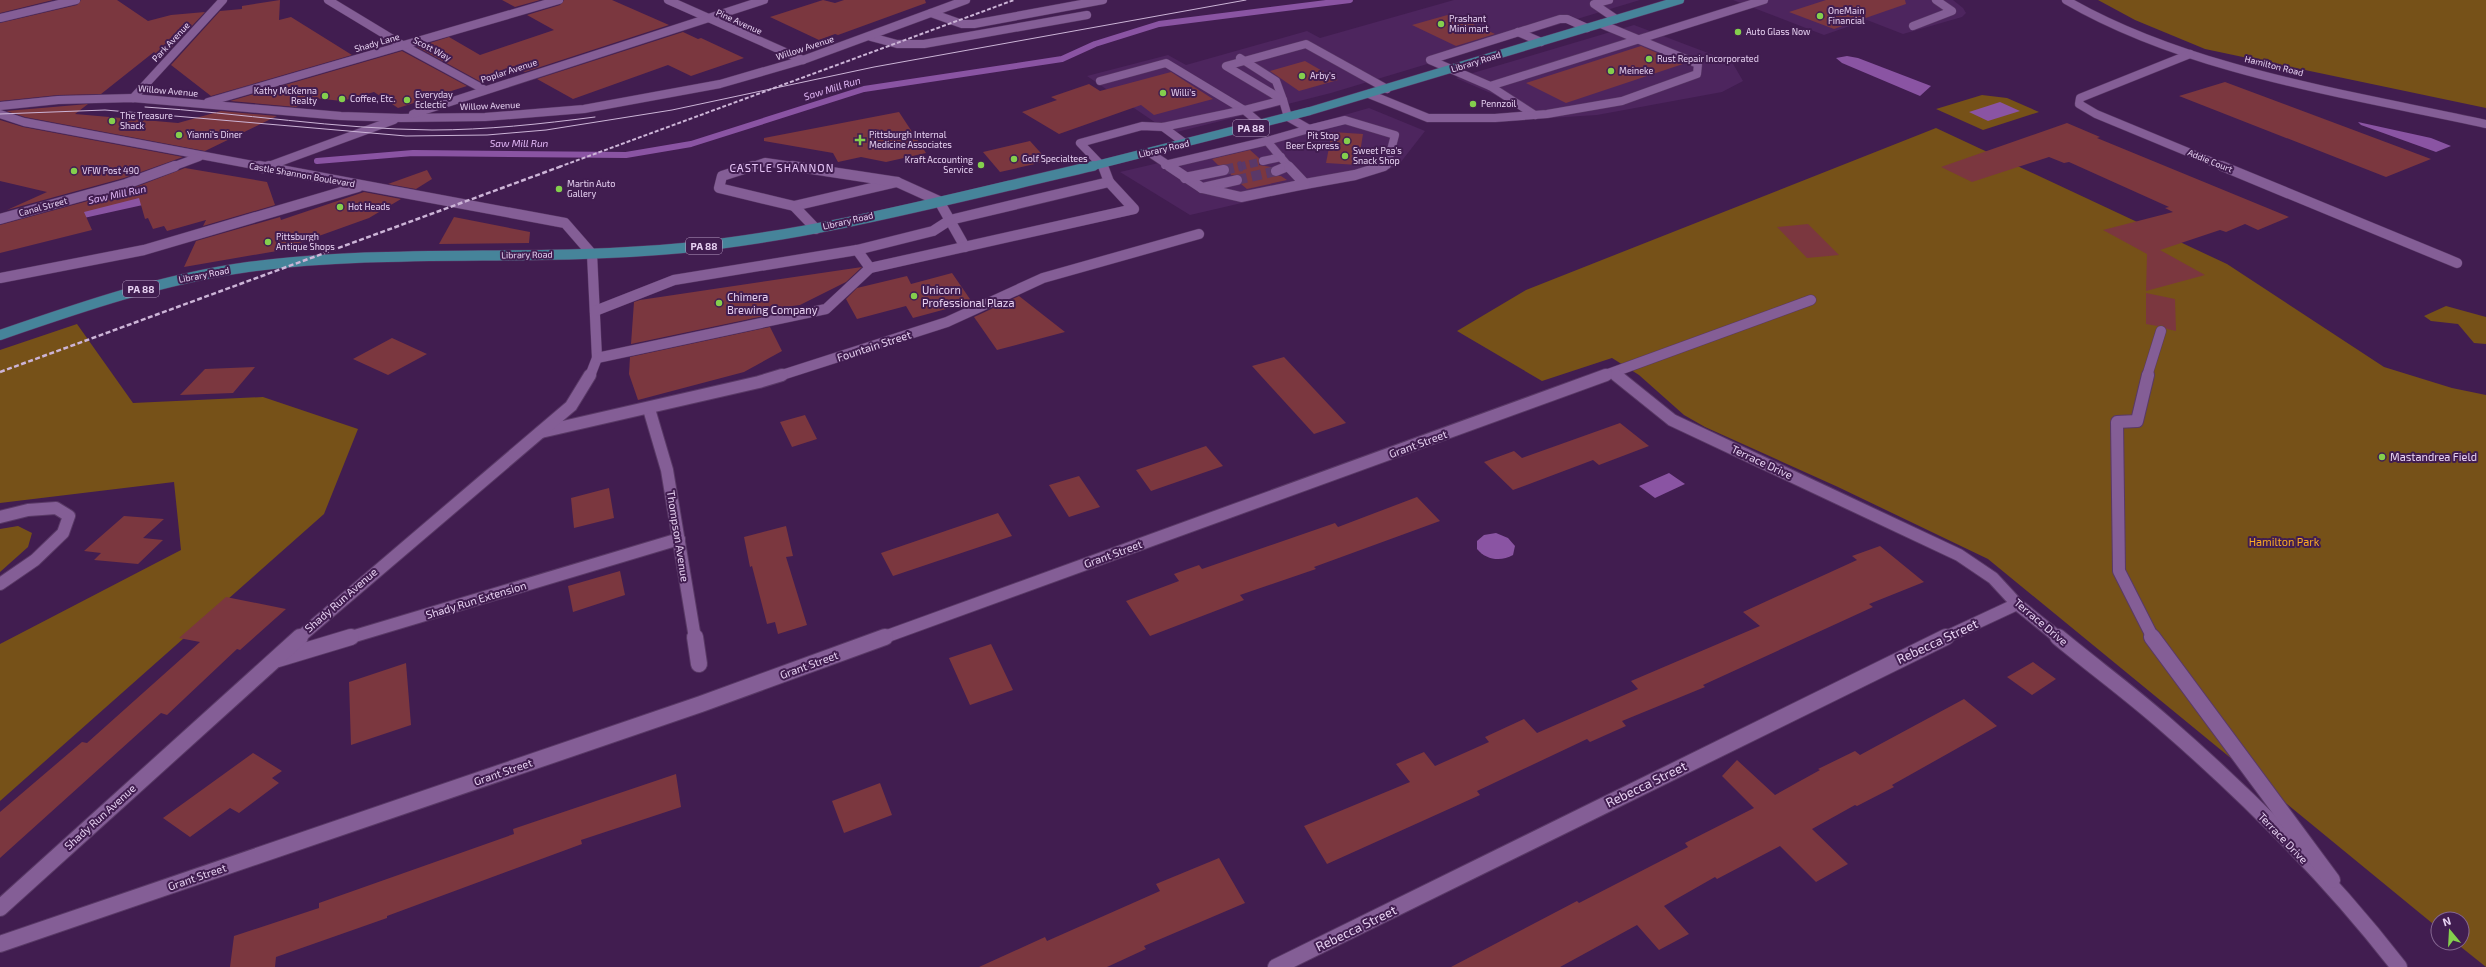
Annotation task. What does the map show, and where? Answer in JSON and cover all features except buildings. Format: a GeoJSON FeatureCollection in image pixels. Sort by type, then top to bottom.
{"type":"FeatureCollection","features":[{"type":"Feature","properties":{"kind":"main road","name":"Library Road"},"geometry":{"type":"LineString","coordinates":[[0,334],[125,294],[178,280],[245,268],[365,258],[592,254],[658,251],[744,241],[816,229],[1150,153],[1262,125],[1387,89],[1680,0]]}},
{"type":"Feature","properties":{"kind":"street"},"geometry":{"type":"LineString","coordinates":[[0,18],[76,0]]}},
{"type":"Feature","properties":{"kind":"street","name":"Park Avenue"},"geometry":{"type":"LineString","coordinates":[[133,98],[223,0]]}},
{"type":"Feature","properties":{"kind":"street","name":"Scott Way"},"geometry":{"type":"LineString","coordinates":[[328,0],[404,46],[485,90]]}},
{"type":"Feature","properties":{"kind":"street","name":"Shady Lane"},"geometry":{"type":"LineString","coordinates":[[202,104],[558,0]]}},
{"type":"Feature","properties":{"kind":"street","name":"Pine Avenue"},"geometry":{"type":"LineString","coordinates":[[668,0],[803,60]]}},
{"type":"Feature","properties":{"kind":"street","name":"Poplar Avenue"},"geometry":{"type":"LineString","coordinates":[[263,168],[401,118],[764,0]]}},
{"type":"Feature","properties":{"kind":"street","name":"Willow Avenue"},"geometry":{"type":"LineString","coordinates":[[0,106],[58,100],[133,98],[341,116],[401,118],[485,117],[584,109],[720,84],[803,60],[871,37],[966,0]]}},
{"type":"Feature","properties":{"kind":"street"},"geometry":{"type":"LineString","coordinates":[[931,13],[962,24],[974,24],[1103,0]]}},
{"type":"Feature","properties":{"kind":"street"},"geometry":{"type":"LineString","coordinates":[[1609,0],[1594,4],[1616,19]]}},
{"type":"Feature","properties":{"kind":"street"},"geometry":{"type":"LineString","coordinates":[[1490,86],[1642,40],[1764,0]]}},
{"type":"Feature","properties":{"kind":"street"},"geometry":{"type":"LineString","coordinates":[[1914,26],[1952,11],[1942,2],[1936,0]]}},
{"type":"Feature","properties":{"kind":"street","name":"Hamilton Road"},"geometry":{"type":"LineString","coordinates":[[2066,0],[2104,22],[2190,54],[2311,86],[2486,124]]}},
{"type":"Feature","properties":{"kind":"street"},"geometry":{"type":"LineString","coordinates":[[871,37],[883,42],[906,45],[924,44],[1088,15]]}},
{"type":"Feature","properties":{"kind":"street"},"geometry":{"type":"LineString","coordinates":[[1534,115],[1490,86],[1450,70],[1430,60],[1560,19],[1567,19],[1587,28]]}},
{"type":"Feature","properties":{"kind":"street"},"geometry":{"type":"LineString","coordinates":[[1369,94],[1428,118],[1495,118],[1534,115],[1622,101],[1698,74],[1698,64],[1601,24]]}},
{"type":"Feature","properties":{"kind":"street"},"geometry":{"type":"LineString","coordinates":[[1518,32],[1541,42]]}},
{"type":"Feature","properties":{"kind":"street"},"geometry":{"type":"LineString","coordinates":[[1283,100],[1226,66],[1306,44],[1387,89]]}},
{"type":"Feature","properties":{"kind":"street","name":"Addie Court"},"geometry":{"type":"LineString","coordinates":[[2190,54],[2080,98],[2079,104],[2102,116],[2457,263]]}},
{"type":"Feature","properties":{"kind":"street"},"geometry":{"type":"LineString","coordinates":[[1243,62],[1276,81],[1288,117],[1309,129]]}},
{"type":"Feature","properties":{"kind":"street"},"geometry":{"type":"LineString","coordinates":[[1100,81],[1166,63],[1244,110],[1262,125]]}},
{"type":"Feature","properties":{"kind":"street"},"geometry":{"type":"LineString","coordinates":[[597,358],[826,309],[870,268],[1134,209],[1109,182],[1102,164],[1080,143],[1142,126],[1163,127],[1283,100]]}},
{"type":"Feature","properties":{"kind":"street","name":"Castle Shannon Boulevard"},"geometry":{"type":"LineString","coordinates":[[0,114],[13,118],[200,156],[565,223],[592,254]]}},
{"type":"Feature","properties":{"kind":"street"},"geometry":{"type":"LineString","coordinates":[[0,120],[13,118]]}},
{"type":"Feature","properties":{"kind":"street"},"geometry":{"type":"LineString","coordinates":[[1150,153],[1165,165],[1202,188],[1241,197],[1355,175],[1387,165],[1395,135],[1345,120],[1267,141],[1165,165]]}},
{"type":"Feature","properties":{"kind":"street"},"geometry":{"type":"LineString","coordinates":[[1163,127],[1186,144]]}},
{"type":"Feature","properties":{"kind":"street"},"geometry":{"type":"LineString","coordinates":[[1267,141],[1305,184]]}},
{"type":"Feature","properties":{"kind":"street","name":"Canal Street"},"geometry":{"type":"LineString","coordinates":[[0,219],[126,184],[200,156]]}},
{"type":"Feature","properties":{"kind":"street"},"geometry":{"type":"LineString","coordinates":[[1263,161],[1281,157]]}},
{"type":"Feature","properties":{"kind":"street"},"geometry":{"type":"LineString","coordinates":[[897,182],[794,206],[719,188],[722,176],[765,162],[897,182],[939,201],[965,247]]}},
{"type":"Feature","properties":{"kind":"street"},"geometry":{"type":"LineString","coordinates":[[1276,171],[1289,167]]}},
{"type":"Feature","properties":{"kind":"street"},"geometry":{"type":"LineString","coordinates":[[1185,178],[1224,170]]}},
{"type":"Feature","properties":{"kind":"street"},"geometry":{"type":"LineString","coordinates":[[1202,188],[1236,180]]}},
{"type":"Feature","properties":{"kind":"street"},"geometry":{"type":"LineString","coordinates":[[595,311],[674,280],[856,250],[933,231],[950,220],[1109,182]]}},
{"type":"Feature","properties":{"kind":"street"},"geometry":{"type":"LineString","coordinates":[[0,278],[144,250],[361,186]]}},
{"type":"Feature","properties":{"kind":"street"},"geometry":{"type":"LineString","coordinates":[[794,206],[816,229]]}},
{"type":"Feature","properties":{"kind":"street","name":"Fountain Street"},"geometry":{"type":"LineString","coordinates":[[539,432],[649,409],[759,382],[947,322],[1043,278],[1199,234]]}},
{"type":"Feature","properties":{"kind":"street"},"geometry":{"type":"LineString","coordinates":[[856,250],[870,268]]}},
{"type":"Feature","properties":{"kind":"street","name":"Shady Run Avenue"},"geometry":{"type":"LineString","coordinates":[[0,908],[273,660],[571,406],[588,381],[597,358],[592,254]]}},
{"type":"Feature","properties":{"kind":"street","name":"Grant Street"},"geometry":{"type":"LineString","coordinates":[[0,944],[701,704],[1812,300]]}},
{"type":"Feature","properties":{"kind":"street"},"geometry":{"type":"LineString","coordinates":[[2161,331],[2152,356],[2137,421],[2117,422],[2119,570],[2154,640],[2364,922]]}},
{"type":"Feature","properties":{"kind":"street","name":"Terrace Drive"},"geometry":{"type":"LineString","coordinates":[[1614,373],[1672,420],[1959,555],[1993,578],[2017,604],[2164,723],[2258,811],[2364,922],[2399,967]]}},
{"type":"Feature","properties":{"kind":"street","name":"Thompson Avenue"},"geometry":{"type":"LineString","coordinates":[[649,409],[667,470],[700,664]]}},
{"type":"Feature","properties":{"kind":"street"},"geometry":{"type":"LineString","coordinates":[[0,517],[28,510],[56,508],[68,516],[64,533],[35,560],[0,584]]}},
{"type":"Feature","properties":{"kind":"street","name":"Shady Run Extension"},"geometry":{"type":"LineString","coordinates":[[273,660],[679,539]]}},
{"type":"Feature","properties":{"kind":"street","name":"Rebecca Street"},"geometry":{"type":"LineString","coordinates":[[1276,967],[1896,660],[2017,604]]}},
{"type":"Feature","properties":{"kind":"shaded area"},"geometry":{"type":"Polygon","coordinates":[[[1454,0],[1640,0],[1331,93],[1177,132],[1156,123],[1087,76],[1168,55],[1186,65],[1307,31],[1320,38],[1454,0]]]}},
{"type":"Feature","properties":{"kind":"shaded area"},"geometry":{"type":"Polygon","coordinates":[[[1733,0],[1953,0],[1963,8],[1966,13],[1962,17],[1903,34],[1867,20],[1824,35],[1733,0]]]}},
{"type":"Feature","properties":{"kind":"shaded area"},"geometry":{"type":"Polygon","coordinates":[[[1634,25],[1732,62],[1743,81],[1722,92],[1597,115],[1534,119],[1495,95],[1456,78],[1634,25]]]}},
{"type":"Feature","properties":{"kind":"shaded area"},"geometry":{"type":"Polygon","coordinates":[[[1847,56],[1858,58],[1931,86],[1920,96],[1842,63],[1836,58],[1847,56]]]}},
{"type":"Feature","properties":{"kind":"shaded area"},"geometry":{"type":"Polygon","coordinates":[[[2000,102],[2020,111],[1988,121],[1969,112],[2000,102]]]}},
{"type":"Feature","properties":{"kind":"shaded area"},"geometry":{"type":"Polygon","coordinates":[[[1369,108],[1425,131],[1397,167],[1190,215],[1120,172],[1253,141],[1369,108]]]}},
{"type":"Feature","properties":{"kind":"shaded area"},"geometry":{"type":"Polygon","coordinates":[[[2358,122],[2431,138],[2451,146],[2436,152],[2361,125],[2358,122]]]}},
{"type":"Feature","properties":{"kind":"shaded area"},"geometry":{"type":"Polygon","coordinates":[[[1669,473],[1685,484],[1655,498],[1639,486],[1669,473]]]}},
{"type":"Feature","properties":{"kind":"shaded area"},"geometry":{"type":"Polygon","coordinates":[[[1496,533],[1508,538],[1515,546],[1513,555],[1504,559],[1494,559],[1485,556],[1477,549],[1477,541],[1484,535],[1496,533]]]}},
{"type":"Feature","properties":{"kind":"green space"},"geometry":{"type":"Polygon","coordinates":[[[2098,0],[2486,0],[2486,108],[2205,49],[2135,20],[2098,0]]]}},
{"type":"Feature","properties":{"kind":"green space"},"geometry":{"type":"Polygon","coordinates":[[[1982,95],[2007,98],[2039,112],[1983,130],[1936,109],[1982,95]]]}},
{"type":"Feature","properties":{"kind":"green space","name":"Hamilton Park"},"geometry":{"type":"Polygon","coordinates":[[[1936,128],[2227,264],[2384,367],[2452,388],[2486,395],[2486,967],[2466,951],[2470,951],[2470,911],[2430,911],[2430,921],[1988,559],[1838,487],[1705,427],[1684,415],[1639,375],[1612,358],[1542,381],[1457,331],[1526,290],[1936,128]]]}},
{"type":"Feature","properties":{"kind":"green space"},"geometry":{"type":"Polygon","coordinates":[[[2446,306],[2486,317],[2486,344],[2474,343],[2458,324],[2431,321],[2424,316],[2446,306]]]}},
{"type":"Feature","properties":{"kind":"green space"},"geometry":{"type":"Polygon","coordinates":[[[77,324],[133,403],[263,397],[358,429],[324,514],[0,801],[0,644],[181,550],[174,482],[0,503],[0,350],[77,324]]]}},
{"type":"Feature","properties":{"kind":"green space"},"geometry":{"type":"Polygon","coordinates":[[[18,526],[32,533],[28,547],[0,572],[0,529],[18,526]]]}},
{"type":"Feature","properties":{"kind":"waterway","name":"Saw Mill Run"},"geometry":{"type":"LineString","coordinates":[[317,161],[413,153],[626,155],[691,144],[864,89],[1062,59],[1095,44],[1159,24],[1350,0]]}},
{"type":"Feature","properties":{"kind":"waterway","name":"Saw Mill Run"},"geometry":{"type":"LineString","coordinates":[[74,216],[151,199]]}},
{"type":"Feature","properties":{"kind":"tunnel"},"geometry":{"type":"LineString","coordinates":[[1238,167],[1263,161]]}},
{"type":"Feature","properties":{"kind":"tunnel"},"geometry":{"type":"LineString","coordinates":[[1224,170],[1242,166]]}},
{"type":"Feature","properties":{"kind":"tunnel"},"geometry":{"type":"LineString","coordinates":[[1237,180],[1276,171]]}},
{"type":"Feature","properties":{"kind":"tram line"},"geometry":{"type":"LineString","coordinates":[[0,114],[105,110],[406,136],[487,135],[546,130],[672,110],[874,67],[1246,0]]}},
{"type":"Feature","properties":{"kind":"tram line"},"geometry":{"type":"LineString","coordinates":[[145,107],[360,127],[432,130],[514,126],[595,117]]}},
{"type":"Feature","properties":{"kind":"railway"},"geometry":{"type":"LineString","coordinates":[[559,167],[1014,0]]}},
{"type":"Feature","properties":{"kind":"railway"},"geometry":{"type":"LineString","coordinates":[[0,372],[562,166]]}},
{"type":"Feature","properties":{"kind":"place","name":"OneMain Financial"},"geometry":{"type":"Point","coordinates":[1820,16]}},
{"type":"Feature","properties":{"kind":"place","name":"Prashant Mini mart"},"geometry":{"type":"Point","coordinates":[1441,24]}},
{"type":"Feature","properties":{"kind":"place","name":"Auto Glass Now"},"geometry":{"type":"Point","coordinates":[1738,32]}},
{"type":"Feature","properties":{"kind":"place","name":"Rust Repair Incorporated"},"geometry":{"type":"Point","coordinates":[1649,59]}},
{"type":"Feature","properties":{"kind":"place","name":"Meineke"},"geometry":{"type":"Point","coordinates":[1611,71]}},
{"type":"Feature","properties":{"kind":"place","name":"Arby's"},"geometry":{"type":"Point","coordinates":[1302,76]}},
{"type":"Feature","properties":{"kind":"place","name":"Willi's"},"geometry":{"type":"Point","coordinates":[1163,93]}},
{"type":"Feature","properties":{"kind":"place","name":"Kathy McKenna Realty"},"geometry":{"type":"Point","coordinates":[325,96]}},
{"type":"Feature","properties":{"kind":"place","name":"Coffee, Etc."},"geometry":{"type":"Point","coordinates":[342,99]}},
{"type":"Feature","properties":{"kind":"place","name":"Everyday Eclectic"},"geometry":{"type":"Point","coordinates":[407,100]}},
{"type":"Feature","properties":{"kind":"place","name":"Pennzoil"},"geometry":{"type":"Point","coordinates":[1473,104]}},
{"type":"Feature","properties":{"kind":"place","name":"The Treasure Shack"},"geometry":{"type":"Point","coordinates":[112,121]}},
{"type":"Feature","properties":{"kind":"place","name":"Yianni's Diner"},"geometry":{"type":"Point","coordinates":[179,135]}},
{"type":"Feature","properties":{"kind":"place","name":"Pittsburgh Internal Medicine Associates"},"geometry":{"type":"Point","coordinates":[860,140]}},
{"type":"Feature","properties":{"kind":"place","name":"Pit Stop Beer Express"},"geometry":{"type":"Point","coordinates":[1347,141]}},
{"type":"Feature","properties":{"kind":"place","name":"Sweet Pea's Snack Shop"},"geometry":{"type":"Point","coordinates":[1345,156]}},
{"type":"Feature","properties":{"kind":"place","name":"Golf Specialtees"},"geometry":{"type":"Point","coordinates":[1014,159]}},
{"type":"Feature","properties":{"kind":"place","name":"Kraft Accounting Service"},"geometry":{"type":"Point","coordinates":[981,165]}},
{"type":"Feature","properties":{"kind":"place","name":"VFW Post 490"},"geometry":{"type":"Point","coordinates":[74,171]}},
{"type":"Feature","properties":{"kind":"place","name":"Martin Auto Gallery"},"geometry":{"type":"Point","coordinates":[559,189]}},
{"type":"Feature","properties":{"kind":"place","name":"Hot Heads"},"geometry":{"type":"Point","coordinates":[340,207]}},
{"type":"Feature","properties":{"kind":"place","name":"Pittsburgh Antique Shops"},"geometry":{"type":"Point","coordinates":[268,242]}},
{"type":"Feature","properties":{"kind":"place","name":"Unicorn Professional Plaza"},"geometry":{"type":"Point","coordinates":[914,296]}},
{"type":"Feature","properties":{"kind":"place","name":"Chimera Brewing Company"},"geometry":{"type":"Point","coordinates":[719,303]}},
{"type":"Feature","properties":{"kind":"place","name":"Mastandrea Field"},"geometry":{"type":"Point","coordinates":[2382,457]}},
{"type":"Feature","properties":{"kind":"district","name":"CASTLE SHANNON"},"geometry":{"type":"Point","coordinates":[782,168]}}]}
